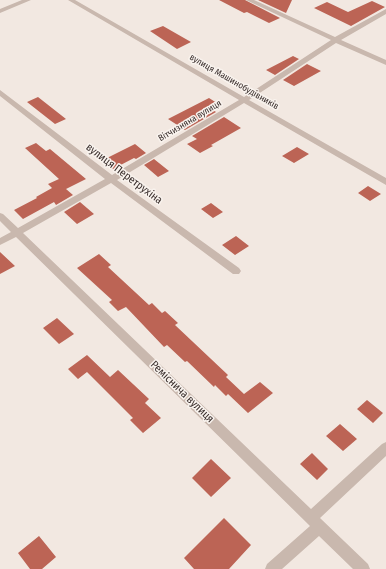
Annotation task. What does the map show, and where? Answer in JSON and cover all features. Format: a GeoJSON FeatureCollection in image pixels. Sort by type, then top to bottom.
{"type":"FeatureCollection","features":[{"type":"Feature","properties":{"kind":"street"},"geometry":{"type":"LineString","coordinates":[[0,11],[28,0]]}},
{"type":"Feature","properties":{"kind":"street","name":"вулиця Машинобудівників"},"geometry":{"type":"LineString","coordinates":[[71,0],[386,182]]}},
{"type":"Feature","properties":{"kind":"street"},"geometry":{"type":"LineString","coordinates":[[249,0],[337,39],[386,63]]}},
{"type":"Feature","properties":{"kind":"street","name":"Вітчизняна вулиця"},"geometry":{"type":"LineString","coordinates":[[0,242],[111,179],[244,100],[337,39],[386,11]]}},
{"type":"Feature","properties":{"kind":"street","name":"вулиця Перетрухіна"},"geometry":{"type":"LineString","coordinates":[[0,92],[111,179],[236,271]]}},
{"type":"Feature","properties":{"kind":"street","name":"Реміснича вулиця"},"geometry":{"type":"LineString","coordinates":[[0,216],[363,569]]}},
{"type":"Feature","properties":{"kind":"street"},"geometry":{"type":"LineString","coordinates":[[272,569],[386,448]]}},
{"type":"Feature","properties":{"kind":"building"},"geometry":{"type":"Polygon","coordinates":[[[219,0],[245,0],[280,18],[269,23],[247,12],[244,13],[219,0]]]}},
{"type":"Feature","properties":{"kind":"building"},"geometry":{"type":"Polygon","coordinates":[[[258,0],[292,0],[286,13],[258,0]]]}},
{"type":"Feature","properties":{"kind":"building"},"geometry":{"type":"Polygon","coordinates":[[[372,1],[385,7],[351,26],[314,8],[327,2],[348,12],[372,1]]]}},
{"type":"Feature","properties":{"kind":"building"},"geometry":{"type":"Polygon","coordinates":[[[163,26],[191,42],[177,49],[150,31],[163,26]]]}},
{"type":"Feature","properties":{"kind":"building"},"geometry":{"type":"Polygon","coordinates":[[[293,56],[299,59],[275,75],[266,70],[293,56]]]}},
{"type":"Feature","properties":{"kind":"building"},"geometry":{"type":"Polygon","coordinates":[[[307,64],[321,71],[294,86],[283,80],[307,64]]]}},
{"type":"Feature","properties":{"kind":"building"},"geometry":{"type":"Polygon","coordinates":[[[38,97],[66,119],[55,124],[27,102],[38,97]]]}},
{"type":"Feature","properties":{"kind":"building"},"geometry":{"type":"Polygon","coordinates":[[[209,98],[220,105],[212,109],[216,112],[185,130],[168,119],[209,98]]]}},
{"type":"Feature","properties":{"kind":"building"},"geometry":{"type":"Polygon","coordinates":[[[224,117],[241,128],[200,153],[187,144],[197,139],[192,136],[224,117]]]}},
{"type":"Feature","properties":{"kind":"building"},"geometry":{"type":"Polygon","coordinates":[[[36,143],[46,151],[50,149],[86,179],[66,189],[73,195],[56,205],[54,202],[23,219],[14,210],[52,188],[48,184],[59,179],[25,148],[36,143]]]}},
{"type":"Feature","properties":{"kind":"building"},"geometry":{"type":"Polygon","coordinates":[[[135,144],[146,153],[113,169],[103,160],[135,144]]]}},
{"type":"Feature","properties":{"kind":"building"},"geometry":{"type":"Polygon","coordinates":[[[297,147],[309,154],[294,163],[282,156],[297,147]]]}},
{"type":"Feature","properties":{"kind":"building"},"geometry":{"type":"Polygon","coordinates":[[[154,159],[169,171],[158,177],[144,165],[154,159]]]}},
{"type":"Feature","properties":{"kind":"building"},"geometry":{"type":"Polygon","coordinates":[[[368,186],[381,194],[370,201],[358,193],[368,186]]]}},
{"type":"Feature","properties":{"kind":"building"},"geometry":{"type":"Polygon","coordinates":[[[80,202],[94,214],[77,224],[64,212],[80,202]]]}},
{"type":"Feature","properties":{"kind":"building"},"geometry":{"type":"Polygon","coordinates":[[[211,203],[223,212],[213,218],[201,209],[211,203]]]}},
{"type":"Feature","properties":{"kind":"building"},"geometry":{"type":"Polygon","coordinates":[[[236,236],[249,246],[235,255],[222,245],[236,236]]]}},
{"type":"Feature","properties":{"kind":"building"},"geometry":{"type":"Polygon","coordinates":[[[0,252],[15,266],[0,274],[0,252]]]}},
{"type":"Feature","properties":{"kind":"building"},"geometry":{"type":"Polygon","coordinates":[[[99,254],[111,265],[108,267],[149,305],[152,303],[162,313],[165,311],[178,323],[175,325],[228,375],[226,377],[244,394],[260,382],[273,393],[248,413],[228,394],[226,396],[215,385],[214,387],[187,361],[185,362],[167,345],[164,347],[126,307],[118,311],[109,302],[112,300],[77,268],[99,254]]]}},
{"type":"Feature","properties":{"kind":"building"},"geometry":{"type":"Polygon","coordinates":[[[57,318],[74,334],[59,344],[43,328],[57,318]]]}},
{"type":"Feature","properties":{"kind":"building"},"geometry":{"type":"Polygon","coordinates":[[[87,355],[110,377],[118,370],[149,399],[145,403],[161,418],[143,433],[130,420],[133,418],[87,372],[78,379],[68,369],[87,355]]]}},
{"type":"Feature","properties":{"kind":"building"},"geometry":{"type":"Polygon","coordinates":[[[367,400],[383,413],[373,423],[357,409],[367,400]]]}},
{"type":"Feature","properties":{"kind":"building"},"geometry":{"type":"Polygon","coordinates":[[[340,424],[357,439],[343,451],[326,436],[340,424]]]}},
{"type":"Feature","properties":{"kind":"building"},"geometry":{"type":"Polygon","coordinates":[[[312,453],[328,469],[317,480],[300,464],[312,453]]]}},
{"type":"Feature","properties":{"kind":"building"},"geometry":{"type":"Polygon","coordinates":[[[211,459],[231,478],[211,497],[192,478],[211,459]]]}},
{"type":"Feature","properties":{"kind":"building"},"geometry":{"type":"Polygon","coordinates":[[[224,518],[251,545],[229,569],[194,569],[184,558],[224,518]]]}},
{"type":"Feature","properties":{"kind":"building"},"geometry":{"type":"Polygon","coordinates":[[[39,536],[56,557],[42,569],[30,569],[18,553],[39,536]]]}}]}
